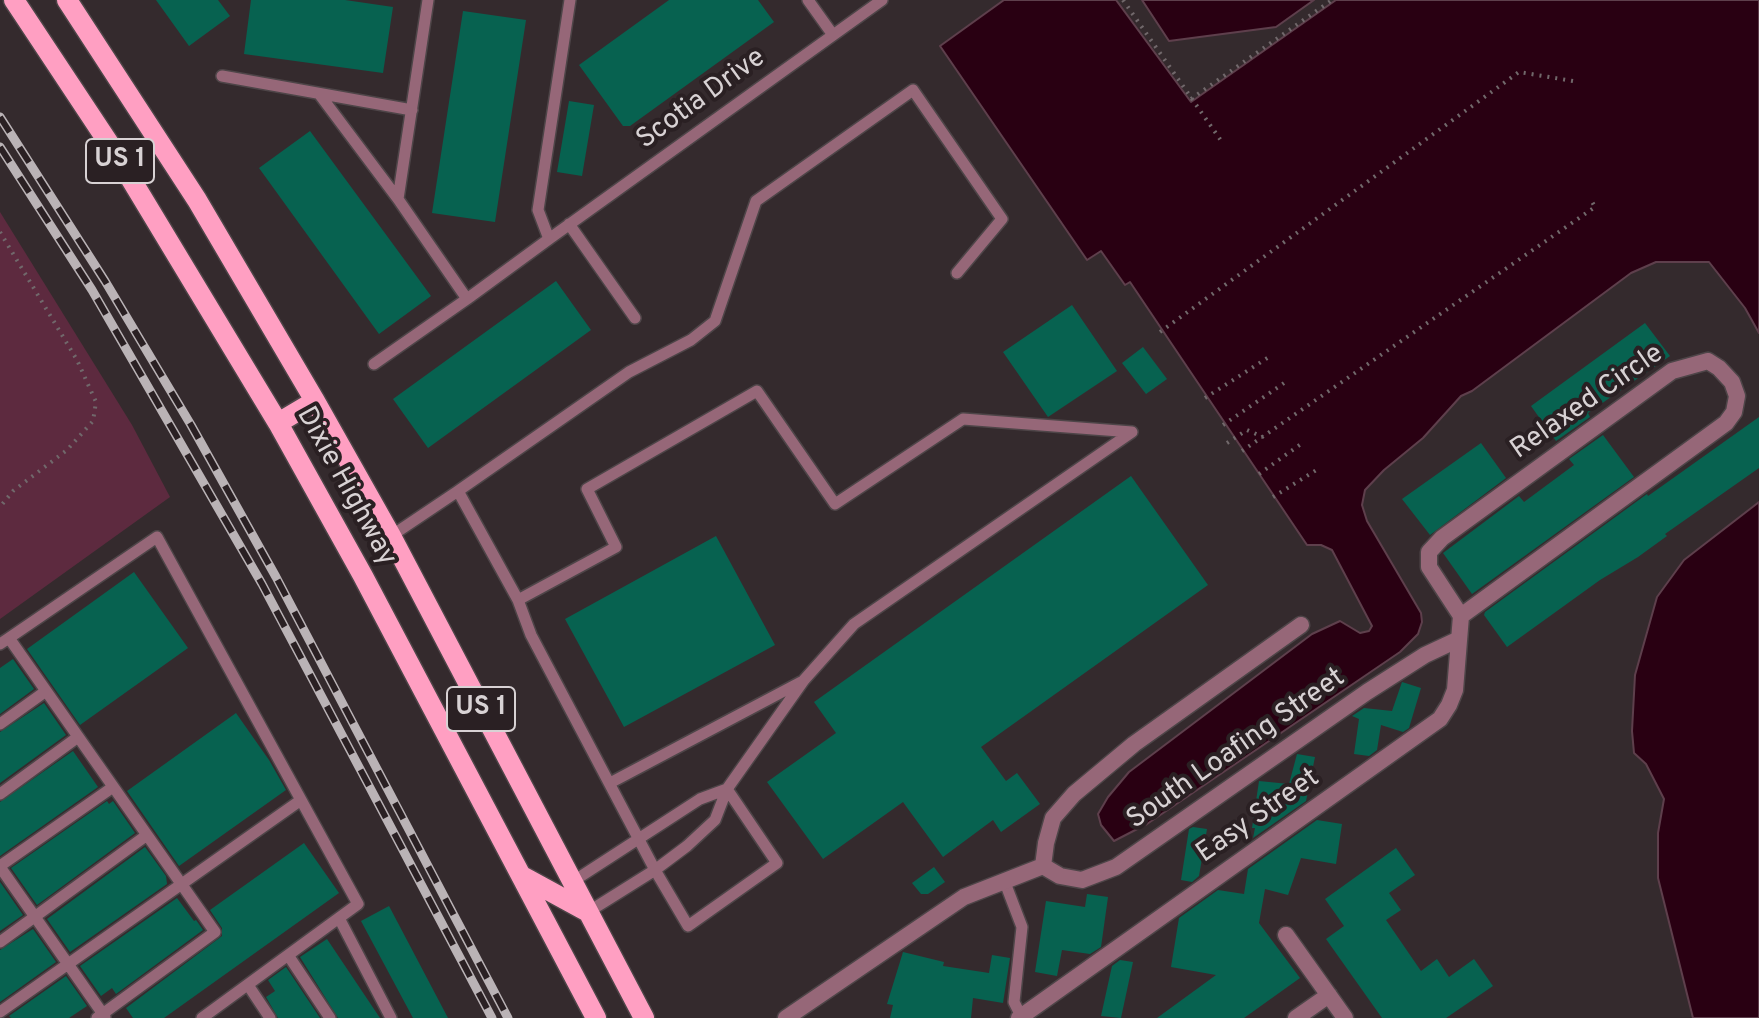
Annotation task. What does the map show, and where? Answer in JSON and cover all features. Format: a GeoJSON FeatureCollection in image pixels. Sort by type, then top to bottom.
{"type":"FeatureCollection","features":[{"type":"Feature","properties":{"kind":"main road","name":"Dixie Highway"},"geometry":{"type":"LineString","coordinates":[[14,0],[114,151],[278,423],[596,1018]]}},
{"type":"Feature","properties":{"kind":"main road","name":"Dixie Highway"},"geometry":{"type":"LineString","coordinates":[[67,0],[197,200],[315,401],[391,536],[644,1018]]}},
{"type":"Feature","properties":{"kind":"main road"},"geometry":{"type":"LineString","coordinates":[[278,423],[315,401]]}},
{"type":"Feature","properties":{"kind":"main road"},"geometry":{"type":"LineString","coordinates":[[522,876],[588,912]]}},
{"type":"Feature","properties":{"kind":"street","name":"Relaxed Circle"},"geometry":{"type":"LineString","coordinates":[[1708,361],[1732,382],[1737,396],[1734,412],[1726,423],[1461,616],[1429,567],[1429,552],[1442,538],[1672,371],[1708,361]]}},
{"type":"Feature","properties":{"kind":"street","name":"Easy Street"},"geometry":{"type":"LineString","coordinates":[[1020,1017],[1440,719],[1455,690],[1461,616]]}},
{"type":"Feature","properties":{"kind":"street"},"geometry":{"type":"LineString","coordinates":[[786,1018],[964,897],[1043,866],[1053,818],[1074,794],[1145,736],[1301,625]]}},
{"type":"Feature","properties":{"kind":"street","name":"South Loafing Street"},"geometry":{"type":"LineString","coordinates":[[1043,866],[1060,876],[1082,880],[1116,867],[1367,692],[1425,655],[1457,640]]}},
{"type":"Feature","properties":{"kind":"street"},"geometry":{"type":"LineString","coordinates":[[1286,935],[1345,1018]]}},
{"type":"Feature","properties":{"kind":"street"},"geometry":{"type":"LineString","coordinates":[[1296,1018],[1329,995]]}},
{"type":"Feature","properties":{"kind":"lane"},"geometry":{"type":"LineString","coordinates":[[398,199],[428,0]]}},
{"type":"Feature","properties":{"kind":"lane"},"geometry":{"type":"LineString","coordinates":[[549,239],[538,210],[570,0]]}},
{"type":"Feature","properties":{"kind":"lane"},"geometry":{"type":"LineString","coordinates":[[808,0],[833,35]]}},
{"type":"Feature","properties":{"kind":"lane","name":"Scotia Drive"},"geometry":{"type":"LineString","coordinates":[[374,364],[882,0]]}},
{"type":"Feature","properties":{"kind":"lane"},"geometry":{"type":"LineString","coordinates":[[222,76],[412,110]]}},
{"type":"Feature","properties":{"kind":"lane"},"geometry":{"type":"LineString","coordinates":[[391,536],[629,372],[691,340],[715,321],[756,201],[913,90],[1002,219],[957,273]]}},
{"type":"Feature","properties":{"kind":"lane"},"geometry":{"type":"LineString","coordinates":[[320,95],[398,199],[467,299]]}},
{"type":"Feature","properties":{"kind":"lane"},"geometry":{"type":"LineString","coordinates":[[569,224],[635,318]]}},
{"type":"Feature","properties":{"kind":"lane"},"geometry":{"type":"LineString","coordinates":[[518,600],[616,547],[587,489],[757,391],[835,504],[963,419],[1132,432],[854,624],[804,680],[727,789],[715,820],[655,870],[588,912]]}},
{"type":"Feature","properties":{"kind":"lane"},"geometry":{"type":"LineString","coordinates":[[458,491],[518,600],[531,635],[655,870],[688,926],[777,863],[727,789]]}},
{"type":"Feature","properties":{"kind":"lane"},"geometry":{"type":"LineString","coordinates":[[113,787],[0,867],[101,1017],[215,932],[46,691],[4,641],[157,537],[358,904],[206,1017]]}},
{"type":"Feature","properties":{"kind":"lane"},"geometry":{"type":"LineString","coordinates":[[610,783],[804,680]]}},
{"type":"Feature","properties":{"kind":"lane"},"geometry":{"type":"LineString","coordinates":[[0,724],[46,691]]}},
{"type":"Feature","properties":{"kind":"lane"},"geometry":{"type":"LineString","coordinates":[[0,794],[78,737]]}},
{"type":"Feature","properties":{"kind":"lane"},"geometry":{"type":"LineString","coordinates":[[572,882],[700,799],[727,789]]}},
{"type":"Feature","properties":{"kind":"lane"},"geometry":{"type":"LineString","coordinates":[[0,1012],[301,800]]}},
{"type":"Feature","properties":{"kind":"lane"},"geometry":{"type":"LineString","coordinates":[[0,942],[147,835]]}},
{"type":"Feature","properties":{"kind":"lane"},"geometry":{"type":"LineString","coordinates":[[1004,880],[1022,927],[1014,1002],[1020,1017]]}},
{"type":"Feature","properties":{"kind":"lane"},"geometry":{"type":"LineString","coordinates":[[339,918],[391,1018]]}},
{"type":"Feature","properties":{"kind":"lane"},"geometry":{"type":"LineString","coordinates":[[288,955],[330,1018]]}},
{"type":"Feature","properties":{"kind":"lane"},"geometry":{"type":"LineString","coordinates":[[248,985],[270,1018]]}},
{"type":"Feature","properties":{"kind":"path"},"geometry":{"type":"LineString","coordinates":[[1123,0],[1222,142]]}},
{"type":"Feature","properties":{"kind":"path"},"geometry":{"type":"LineString","coordinates":[[1191,99],[1332,0]]}},
{"type":"Feature","properties":{"kind":"path"},"geometry":{"type":"LineString","coordinates":[[1160,332],[1519,72],[1573,81]]}},
{"type":"Feature","properties":{"kind":"path"},"geometry":{"type":"LineString","coordinates":[[1242,451],[1595,207],[1591,200]]}},
{"type":"Feature","properties":{"kind":"path"},"geometry":{"type":"LineString","coordinates":[[0,232],[77,360],[96,402],[93,421],[67,450],[13,491],[0,507]]}},
{"type":"Feature","properties":{"kind":"path"},"geometry":{"type":"LineString","coordinates":[[1205,398],[1272,355]]}},
{"type":"Feature","properties":{"kind":"path"},"geometry":{"type":"LineString","coordinates":[[1223,425],[1287,381]]}},
{"type":"Feature","properties":{"kind":"path"},"geometry":{"type":"LineString","coordinates":[[1227,443],[1247,430],[1263,437]]}},
{"type":"Feature","properties":{"kind":"path"},"geometry":{"type":"LineString","coordinates":[[1259,474],[1301,444]]}},
{"type":"Feature","properties":{"kind":"path"},"geometry":{"type":"LineString","coordinates":[[1273,497],[1318,469]]}},
{"type":"Feature","properties":{"kind":"shaded area"},"geometry":{"type":"Polygon","coordinates":[[[1004,0],[1116,0],[1191,102],[1336,0],[1759,0],[1759,333],[1745,308],[1709,262],[1656,262],[1631,273],[1461,396],[1423,438],[1365,490],[1362,505],[1367,521],[1421,613],[1418,634],[1400,652],[1147,824],[1114,841],[1101,825],[1098,814],[1129,772],[1312,634],[1340,621],[1360,633],[1369,631],[1372,626],[1332,550],[1321,545],[1307,545],[1130,282],[1125,285],[1101,251],[1087,260],[940,46],[1004,0]]]}},
{"type":"Feature","properties":{"kind":"shaded area"},"geometry":{"type":"Polygon","coordinates":[[[1142,0],[1314,0],[1276,27],[1169,41],[1142,0]]]}},
{"type":"Feature","properties":{"kind":"shaded area"},"geometry":{"type":"Polygon","coordinates":[[[0,212],[132,425],[170,497],[0,619],[0,212]]]}},
{"type":"Feature","properties":{"kind":"shaded area"},"geometry":{"type":"Polygon","coordinates":[[[1759,502],[1759,1018],[1693,1018],[1658,878],[1658,833],[1664,799],[1646,764],[1634,753],[1635,675],[1657,597],[1684,560],[1759,502]]]}},
{"type":"Feature","properties":{"kind":"building"},"geometry":{"type":"Polygon","coordinates":[[[156,0],[218,0],[230,16],[189,46],[156,0]]]}},
{"type":"Feature","properties":{"kind":"building"},"geometry":{"type":"Polygon","coordinates":[[[251,0],[345,0],[393,7],[383,73],[244,54],[251,0]]]}},
{"type":"Feature","properties":{"kind":"building"},"geometry":{"type":"Polygon","coordinates":[[[669,0],[758,0],[774,22],[630,126],[623,126],[579,65],[669,0]]]}},
{"type":"Feature","properties":{"kind":"building"},"geometry":{"type":"Polygon","coordinates":[[[463,11],[526,20],[495,222],[432,213],[463,11]]]}},
{"type":"Feature","properties":{"kind":"building"},"geometry":{"type":"Polygon","coordinates":[[[569,101],[594,105],[582,176],[557,172],[569,101]]]}},
{"type":"Feature","properties":{"kind":"building"},"geometry":{"type":"Polygon","coordinates":[[[310,131],[431,296],[379,334],[259,168],[310,131]]]}},
{"type":"Feature","properties":{"kind":"building"},"geometry":{"type":"Polygon","coordinates":[[[556,281],[591,330],[428,448],[393,399],[556,281]]]}},
{"type":"Feature","properties":{"kind":"building"},"geometry":{"type":"Polygon","coordinates":[[[1072,305],[1117,371],[1048,417],[1003,352],[1072,305]]]}},
{"type":"Feature","properties":{"kind":"building"},"geometry":{"type":"Polygon","coordinates":[[[1645,323],[1670,356],[1588,413],[1590,417],[1556,441],[1531,406],[1645,323]]]}},
{"type":"Feature","properties":{"kind":"building"},"geometry":{"type":"Polygon","coordinates":[[[1143,347],[1167,379],[1146,394],[1122,363],[1143,347]]]}},
{"type":"Feature","properties":{"kind":"building"},"geometry":{"type":"Polygon","coordinates":[[[1759,417],[1759,468],[1665,534],[1667,536],[1638,557],[1600,580],[1507,647],[1484,615],[1485,612],[1759,417]]]}},
{"type":"Feature","properties":{"kind":"building"},"geometry":{"type":"Polygon","coordinates":[[[1603,435],[1634,477],[1472,594],[1443,553],[1519,496],[1524,502],[1574,465],[1569,459],[1603,435]]]}},
{"type":"Feature","properties":{"kind":"building"},"geometry":{"type":"Polygon","coordinates":[[[1481,443],[1506,478],[1430,535],[1402,499],[1481,443]]]}},
{"type":"Feature","properties":{"kind":"building"},"geometry":{"type":"Polygon","coordinates":[[[1131,476],[1208,585],[981,747],[1006,781],[1017,773],[1040,804],[1001,832],[993,820],[943,857],[903,802],[823,859],[767,782],[836,733],[814,702],[1131,476]]]}},
{"type":"Feature","properties":{"kind":"building"},"geometry":{"type":"Polygon","coordinates":[[[716,536],[775,645],[624,727],[565,619],[716,536]]]}},
{"type":"Feature","properties":{"kind":"building"},"geometry":{"type":"Polygon","coordinates":[[[134,572],[188,648],[80,725],[27,649],[134,572]]]}},
{"type":"Feature","properties":{"kind":"building"},"geometry":{"type":"Polygon","coordinates":[[[13,659],[34,689],[0,714],[0,668],[13,659]]]}},
{"type":"Feature","properties":{"kind":"building"},"geometry":{"type":"Polygon","coordinates":[[[1402,682],[1421,688],[1409,728],[1403,732],[1381,725],[1377,750],[1369,756],[1354,754],[1359,719],[1352,716],[1364,708],[1392,711],[1402,682]]]}},
{"type":"Feature","properties":{"kind":"building"},"geometry":{"type":"Polygon","coordinates":[[[44,703],[66,735],[0,783],[0,732],[44,703]]]}},
{"type":"Feature","properties":{"kind":"building"},"geometry":{"type":"Polygon","coordinates":[[[236,713],[286,790],[179,866],[127,791],[236,713]]]}},
{"type":"Feature","properties":{"kind":"building"},"geometry":{"type":"Polygon","coordinates":[[[73,751],[98,787],[0,856],[0,802],[73,751]]]}},
{"type":"Feature","properties":{"kind":"building"},"geometry":{"type":"Polygon","coordinates":[[[1297,754],[1315,757],[1306,801],[1253,838],[1259,781],[1289,784],[1297,754]]]}},
{"type":"Feature","properties":{"kind":"building"},"geometry":{"type":"Polygon","coordinates":[[[107,801],[109,804],[113,801],[135,833],[37,905],[11,868],[107,801]]]}},
{"type":"Feature","properties":{"kind":"building"},"geometry":{"type":"Polygon","coordinates":[[[1317,820],[1342,824],[1336,864],[1301,858],[1288,895],[1265,889],[1259,923],[1300,978],[1244,1018],[1157,1018],[1216,975],[1171,967],[1179,918],[1218,890],[1244,894],[1248,869],[1317,820]]]}},
{"type":"Feature","properties":{"kind":"building"},"geometry":{"type":"Polygon","coordinates":[[[1189,829],[1207,829],[1199,876],[1192,882],[1181,880],[1189,829]]]}},
{"type":"Feature","properties":{"kind":"building"},"geometry":{"type":"Polygon","coordinates":[[[304,843],[339,893],[164,1018],[133,1018],[126,1008],[222,936],[222,928],[210,910],[304,843]]]}},
{"type":"Feature","properties":{"kind":"building"},"geometry":{"type":"Polygon","coordinates":[[[145,847],[166,876],[167,884],[70,952],[47,919],[145,847]]]}},
{"type":"Feature","properties":{"kind":"building"},"geometry":{"type":"Polygon","coordinates":[[[1396,848],[1415,875],[1389,893],[1401,910],[1386,920],[1421,971],[1437,959],[1449,977],[1474,959],[1493,986],[1446,1018],[1382,1018],[1326,939],[1344,926],[1325,899],[1396,848]]]}},
{"type":"Feature","properties":{"kind":"building"},"geometry":{"type":"Polygon","coordinates":[[[934,867],[945,882],[928,894],[921,894],[912,883],[934,867]]]}},
{"type":"Feature","properties":{"kind":"building"},"geometry":{"type":"Polygon","coordinates":[[[0,882],[23,915],[0,931],[0,882]]]}},
{"type":"Feature","properties":{"kind":"building"},"geometry":{"type":"Polygon","coordinates":[[[1087,894],[1108,897],[1101,947],[1090,954],[1062,950],[1057,976],[1035,972],[1046,901],[1085,907],[1087,894]]]}},
{"type":"Feature","properties":{"kind":"building"},"geometry":{"type":"Polygon","coordinates":[[[177,898],[203,930],[116,994],[112,988],[101,996],[80,966],[177,898]]]}},
{"type":"Feature","properties":{"kind":"building"},"geometry":{"type":"Polygon","coordinates":[[[389,906],[448,1018],[413,1018],[361,921],[389,906]]]}},
{"type":"Feature","properties":{"kind":"building"},"geometry":{"type":"Polygon","coordinates":[[[33,929],[56,962],[0,1002],[0,950],[33,929]]]}},
{"type":"Feature","properties":{"kind":"building"},"geometry":{"type":"Polygon","coordinates":[[[327,939],[380,1018],[338,1018],[300,957],[327,939]]]}},
{"type":"Feature","properties":{"kind":"building"},"geometry":{"type":"Polygon","coordinates":[[[903,952],[944,962],[943,966],[989,973],[992,955],[1010,958],[1003,1003],[973,998],[971,1018],[890,1018],[893,1005],[887,1004],[903,952]]]}},
{"type":"Feature","properties":{"kind":"building"},"geometry":{"type":"Polygon","coordinates":[[[1120,960],[1133,962],[1121,1018],[1101,1016],[1112,966],[1120,960]]]}},
{"type":"Feature","properties":{"kind":"building"},"geometry":{"type":"Polygon","coordinates":[[[286,967],[320,1018],[278,1018],[266,997],[275,991],[268,980],[286,967]]]}},
{"type":"Feature","properties":{"kind":"building"},"geometry":{"type":"Polygon","coordinates":[[[66,976],[87,1006],[69,1018],[9,1016],[66,976]]]}},
{"type":"Feature","properties":{"kind":"railway"},"geometry":{"type":"LineString","coordinates":[[0,117],[105,281],[191,425],[276,577],[508,1018]]}},
{"type":"Feature","properties":{"kind":"railway"},"geometry":{"type":"LineString","coordinates":[[0,147],[92,290],[262,584],[492,1018]]}}]}
